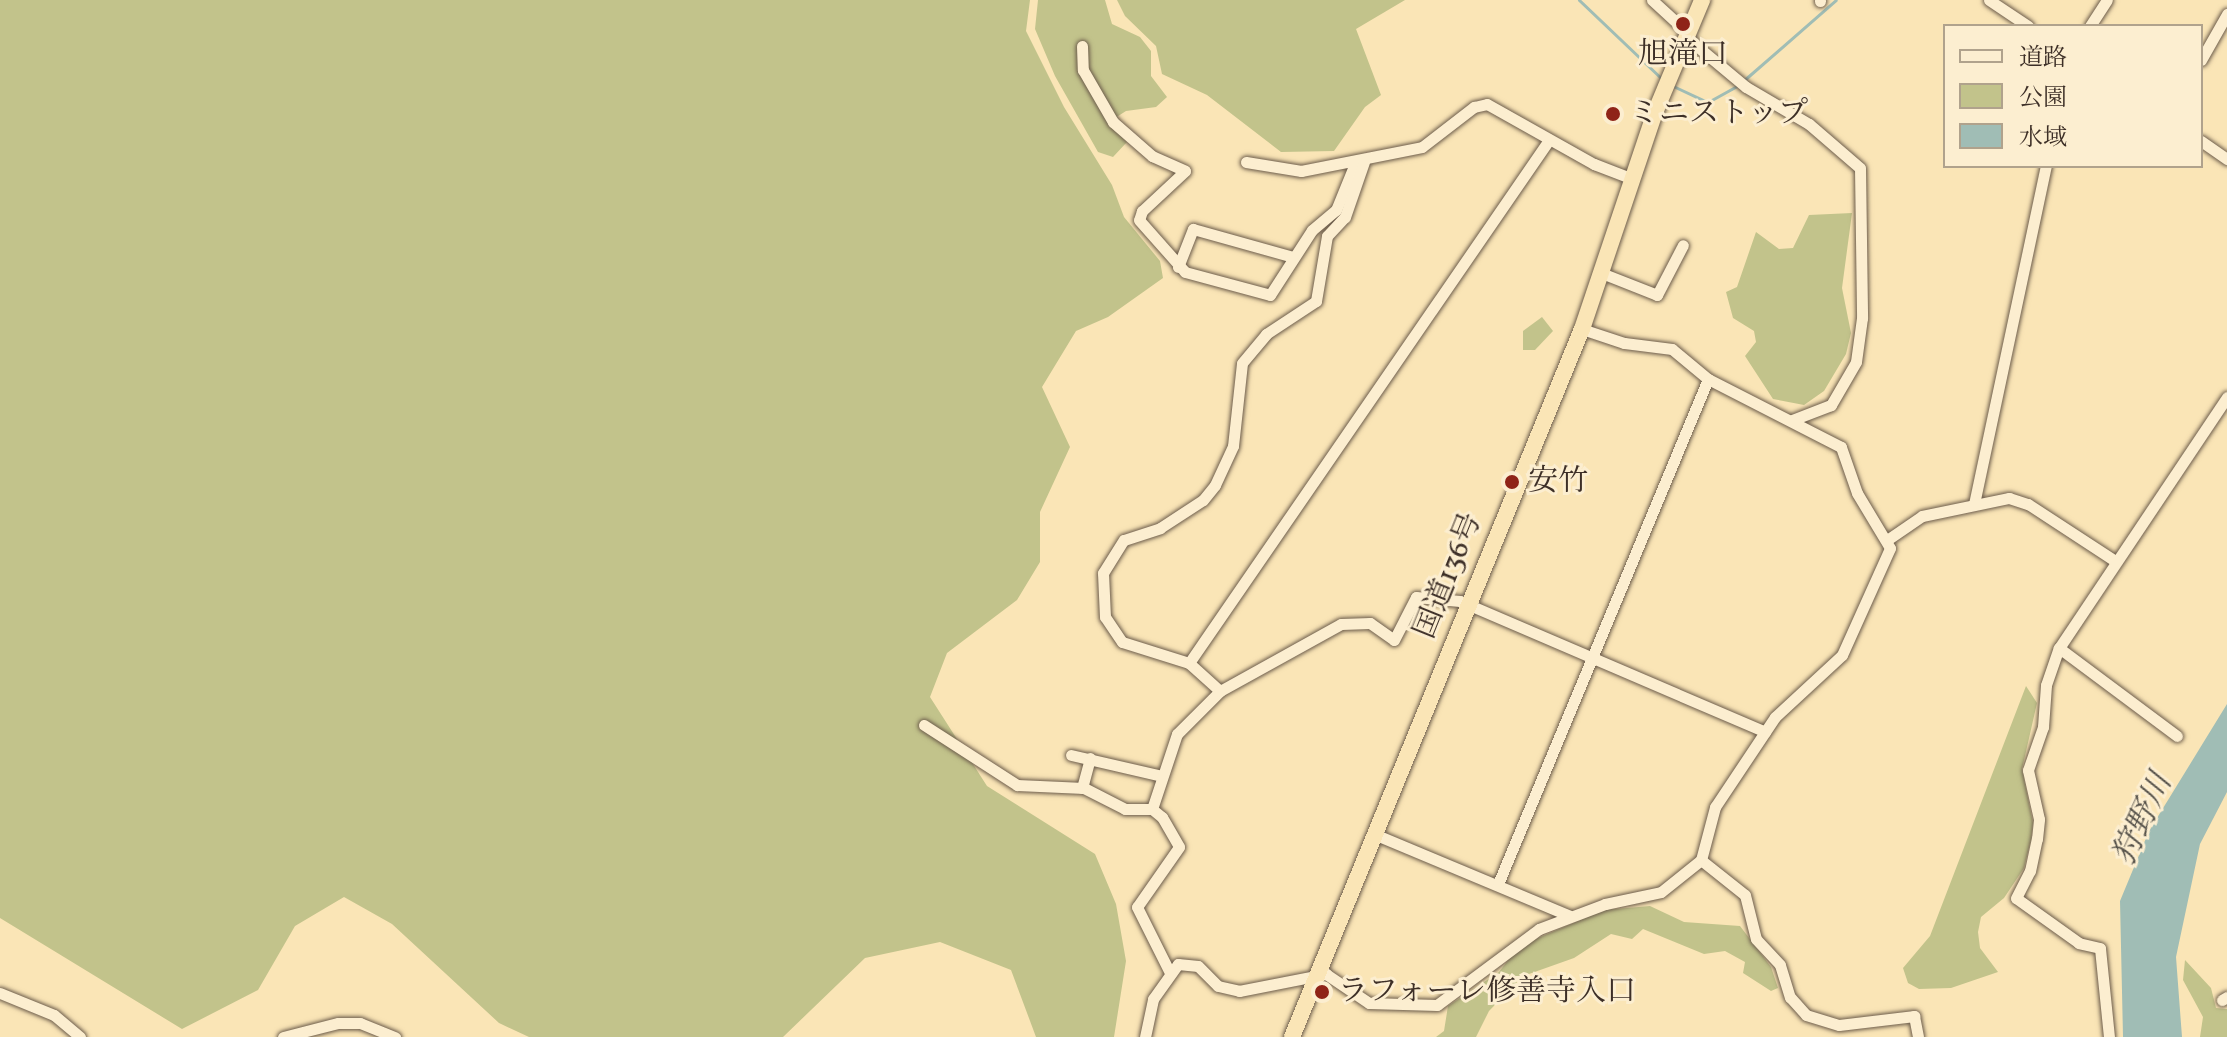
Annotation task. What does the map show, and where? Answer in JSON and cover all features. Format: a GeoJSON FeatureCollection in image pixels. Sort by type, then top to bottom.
{"type":"FeatureCollection","features":[{"type":"Feature","properties":{"kind":"highway","name":"国道136号"},"geometry":{"type":"LineString","coordinates":[[1292,1037],[1604,274],[1633,179],[1702,0]]}},
{"type":"Feature","properties":{"kind":"street"},"geometry":{"type":"LineString","coordinates":[[1652,0],[1746,87],[1802,119],[1860,168],[1862,318],[1856,362],[1831,405],[1791,420]]}},
{"type":"Feature","properties":{"kind":"street"},"geometry":{"type":"LineString","coordinates":[[1989,0],[2025,24]]}},
{"type":"Feature","properties":{"kind":"street"},"geometry":{"type":"LineString","coordinates":[[2091,24],[2107,0]]}},
{"type":"Feature","properties":{"kind":"street"},"geometry":{"type":"LineString","coordinates":[[2203,56],[2227,14]]}},
{"type":"Feature","properties":{"kind":"street"},"geometry":{"type":"LineString","coordinates":[[1082,46],[1083,70],[1108,116],[1152,156],[1185,171],[1139,216],[1142,227],[1178,267],[1266,296],[1293,257],[1336,210],[1360,160]]}},
{"type":"Feature","properties":{"kind":"street"},"geometry":{"type":"LineString","coordinates":[[1246,162],[1301,171],[1428,145],[1474,107],[1487,104],[1549,140],[1633,179]]}},
{"type":"Feature","properties":{"kind":"street"},"geometry":{"type":"LineString","coordinates":[[1189,663],[1549,140]]}},
{"type":"Feature","properties":{"kind":"street"},"geometry":{"type":"LineString","coordinates":[[2203,142],[2227,159]]}},
{"type":"Feature","properties":{"kind":"street"},"geometry":{"type":"LineString","coordinates":[[1220,691],[1189,663],[1122,642],[1105,617],[1103,573],[1124,540],[1160,528],[1203,500],[1215,485],[1233,446],[1242,363],[1266,334],[1316,301],[1327,236],[1345,217],[1360,160]]}},
{"type":"Feature","properties":{"kind":"street"},"geometry":{"type":"LineString","coordinates":[[1974,504],[2046,168]]}},
{"type":"Feature","properties":{"kind":"street"},"geometry":{"type":"LineString","coordinates":[[1178,267],[1193,229],[1293,257]]}},
{"type":"Feature","properties":{"kind":"street"},"geometry":{"type":"LineString","coordinates":[[1604,274],[1657,295],[1683,245]]}},
{"type":"Feature","properties":{"kind":"street"},"geometry":{"type":"LineString","coordinates":[[1145,1037],[1147,1014],[1169,971],[1178,964],[1192,964],[1218,986],[1239,991],[1318,973],[1332,976],[1369,1003],[1437,1005],[1495,964],[1518,941],[1570,916],[1653,896],[1701,860],[1715,807],[1765,732],[1842,655],[1889,551],[1887,540],[1857,493],[1841,447],[1708,379],[1672,349],[1624,343],[1582,329]]}},
{"type":"Feature","properties":{"kind":"street"},"geometry":{"type":"LineString","coordinates":[[1498,884],[1708,379]]}},
{"type":"Feature","properties":{"kind":"street"},"geometry":{"type":"LineString","coordinates":[[2109,1037],[2100,948],[2079,943],[2016,898],[2035,856],[2039,819],[2028,770],[2043,727],[2046,685],[2059,648],[2227,397]]}},
{"type":"Feature","properties":{"kind":"street"},"geometry":{"type":"LineString","coordinates":[[1887,540],[1922,516],[2009,498],[2028,504],[2115,561]]}},
{"type":"Feature","properties":{"kind":"street"},"geometry":{"type":"LineString","coordinates":[[1152,809],[1182,726],[1220,691],[1341,624],[1370,623],[1394,640],[1416,597],[1467,606],[1765,732]]}},
{"type":"Feature","properties":{"kind":"street"},"geometry":{"type":"LineString","coordinates":[[2059,648],[2177,736]]}},
{"type":"Feature","properties":{"kind":"street"},"geometry":{"type":"LineString","coordinates":[[924,725],[1017,785],[1082,788],[1125,809],[1152,809],[1173,830],[1179,847],[1139,899],[1137,913],[1169,971]]}},
{"type":"Feature","properties":{"kind":"street"},"geometry":{"type":"LineString","coordinates":[[1071,755],[1162,776]]}},
{"type":"Feature","properties":{"kind":"street"},"geometry":{"type":"LineString","coordinates":[[1082,788],[1090,758]]}},
{"type":"Feature","properties":{"kind":"street"},"geometry":{"type":"LineString","coordinates":[[1374,834],[1570,916]]}},
{"type":"Feature","properties":{"kind":"street"},"geometry":{"type":"LineString","coordinates":[[1701,860],[1745,895],[1756,939],[1780,965],[1790,997],[1806,1015],[1839,1025],[1914,1016],[1918,1037]]}},
{"type":"Feature","properties":{"kind":"street"},"geometry":{"type":"LineString","coordinates":[[0,993],[54,1015],[80,1037]]}},
{"type":"Feature","properties":{"kind":"street"},"geometry":{"type":"LineString","coordinates":[[283,1037],[338,1023],[360,1023],[395,1037]]}},
{"type":"Feature","properties":{"kind":"green space"},"geometry":{"type":"Polygon","coordinates":[[[0,0],[1030,0],[1026,31],[1064,107],[1112,185],[1124,217],[1160,261],[1163,278],[1108,317],[1076,331],[1042,387],[1070,447],[1040,512],[1040,562],[1017,600],[947,653],[930,697],[987,786],[1095,854],[1116,904],[1126,961],[1114,1037],[1036,1037],[1011,970],[940,942],[865,958],[783,1037],[529,1037],[499,1023],[392,924],[344,897],[295,926],[258,990],[182,1029],[0,918],[0,0]]]}},
{"type":"Feature","properties":{"kind":"green space"},"geometry":{"type":"Polygon","coordinates":[[[1038,0],[1105,0],[1112,24],[1140,37],[1151,51],[1151,76],[1167,97],[1156,107],[1126,111],[1115,118],[1111,125],[1127,142],[1113,157],[1098,152],[1055,76],[1035,29],[1038,0]]]}},
{"type":"Feature","properties":{"kind":"green space"},"geometry":{"type":"Polygon","coordinates":[[[1117,0],[1405,0],[1356,29],[1381,95],[1365,107],[1334,151],[1281,152],[1207,95],[1162,74],[1156,46],[1125,16],[1117,0]]]}},
{"type":"Feature","properties":{"kind":"green space"},"geometry":{"type":"Polygon","coordinates":[[[1852,213],[1842,288],[1851,333],[1846,354],[1824,391],[1804,405],[1773,399],[1745,356],[1756,342],[1754,331],[1733,318],[1726,292],[1737,287],[1756,232],[1779,249],[1793,248],[1809,215],[1852,213]]]}},
{"type":"Feature","properties":{"kind":"green space"},"geometry":{"type":"Polygon","coordinates":[[[1542,317],[1553,331],[1535,350],[1523,350],[1523,331],[1542,317]]]}},
{"type":"Feature","properties":{"kind":"green space"},"geometry":{"type":"Polygon","coordinates":[[[2026,686],[2037,703],[2022,769],[2033,823],[2031,840],[2024,868],[2004,898],[1981,917],[1978,932],[1980,948],[1998,972],[1951,988],[1919,989],[1908,983],[1903,968],[1930,936],[2026,686]]]}},
{"type":"Feature","properties":{"kind":"green space"},"geometry":{"type":"Polygon","coordinates":[[[1650,906],[1684,922],[1740,926],[1771,967],[1778,988],[1771,991],[1743,973],[1745,962],[1725,951],[1704,954],[1643,929],[1632,939],[1611,934],[1574,958],[1523,976],[1489,1011],[1476,1037],[1436,1037],[1444,1031],[1448,1006],[1499,972],[1519,946],[1604,910],[1650,906]]]}},
{"type":"Feature","properties":{"kind":"green space"},"geometry":{"type":"Polygon","coordinates":[[[2185,960],[2211,988],[2216,1008],[2227,1009],[2227,1037],[2200,1037],[2203,1017],[2183,980],[2185,960]]]}},
{"type":"Feature","properties":{"kind":"water"},"geometry":{"type":"Polygon","coordinates":[[[2227,704],[2227,792],[2200,844],[2176,957],[2182,1037],[2123,1037],[2120,901],[2149,831],[2227,704]]]}},
{"type":"Feature","properties":{"kind":"waterway"},"geometry":{"type":"LineString","coordinates":[[1579,0],[1663,80]]}},
{"type":"Feature","properties":{"kind":"waterway"},"geometry":{"type":"LineString","coordinates":[[1743,81],[1836,0]]}},
{"type":"Feature","properties":{"kind":"waterway"},"geometry":{"type":"LineString","coordinates":[[1673,86],[1708,102],[1737,86]]}},
{"type":"Feature","properties":{"kind":"place","name":"旭滝口"},"geometry":{"type":"Point","coordinates":[1683,24]}},
{"type":"Feature","properties":{"kind":"place","name":"ミニストップ"},"geometry":{"type":"Point","coordinates":[1613,114]}},
{"type":"Feature","properties":{"kind":"place","name":"安竹"},"geometry":{"type":"Point","coordinates":[1512,482]}},
{"type":"Feature","properties":{"kind":"place","name":"ラフォーレ修善寺入口"},"geometry":{"type":"Point","coordinates":[1322,992]}},
{"type":"Feature","properties":{"kind":"water label","name":"狩野川"},"geometry":{"type":"Point","coordinates":[2144,820]}}]}
